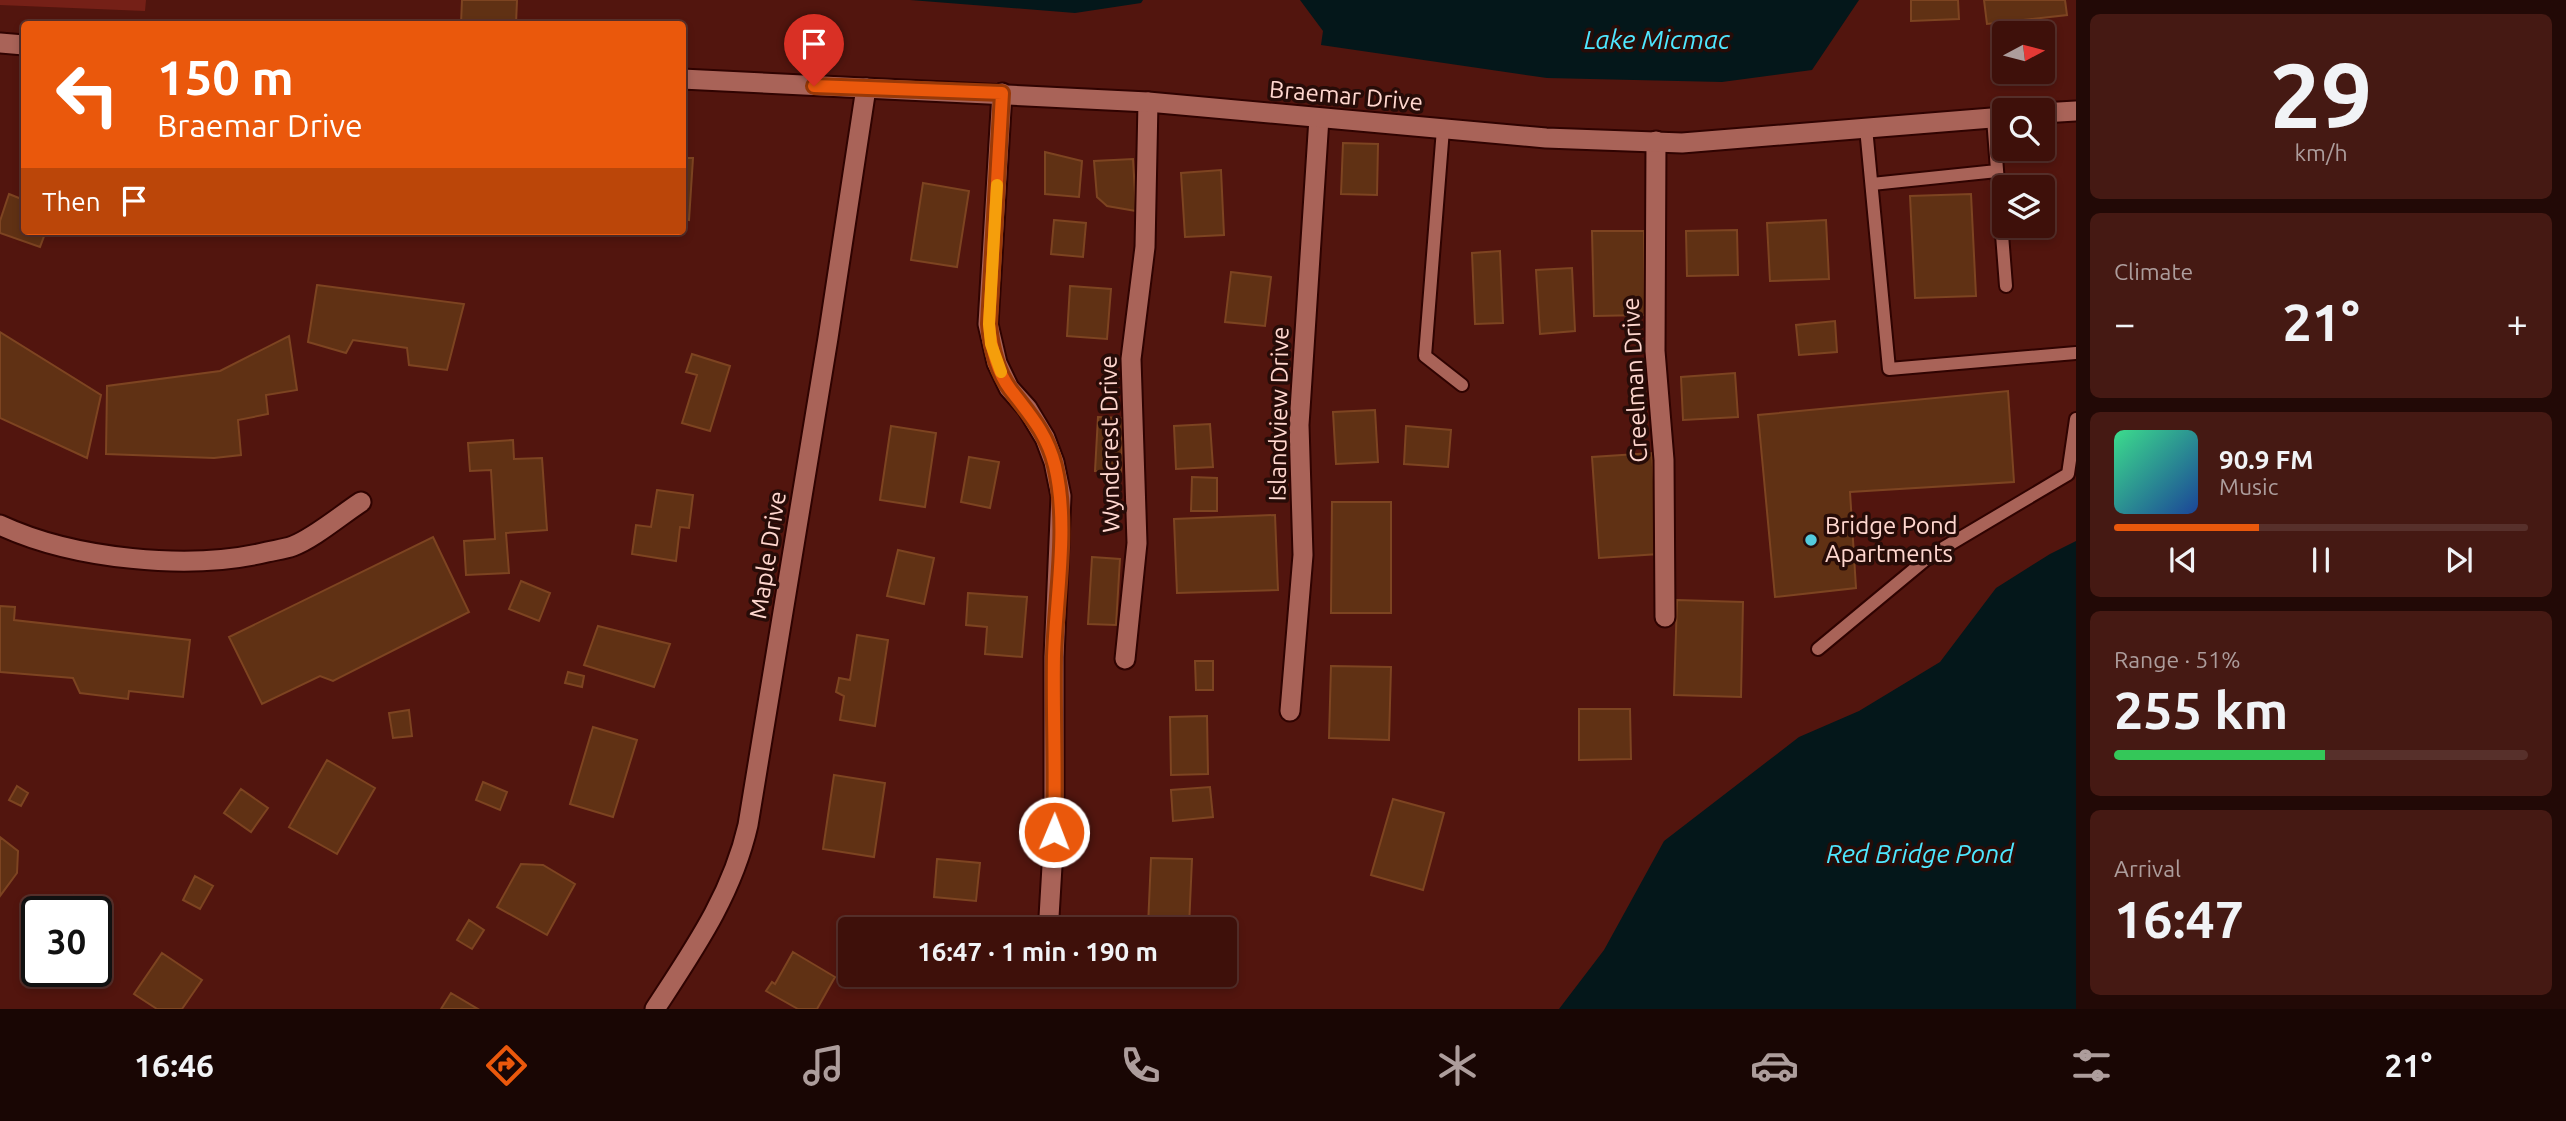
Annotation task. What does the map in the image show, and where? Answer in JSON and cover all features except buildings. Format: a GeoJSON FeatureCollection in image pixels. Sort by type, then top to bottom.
{"type":"FeatureCollection","features":[{"type":"Feature","properties":{"kind":"street"},"geometry":{"type":"LineString","coordinates":[[0,43],[21,45]]}},
{"type":"Feature","properties":{"kind":"street","name":"Braemar Drive"},"geometry":{"type":"LineString","coordinates":[[686,79],[1148,102],[1546,138],[1682,143],[1992,118]]}},
{"type":"Feature","properties":{"kind":"street","name":"Maple Drive"},"geometry":{"type":"LineString","coordinates":[[655,1009],[714,916],[741,857],[746,836],[826,351],[866,88]]}},
{"type":"Feature","properties":{"kind":"street"},"geometry":{"type":"LineString","coordinates":[[1002,93],[989,324],[991,344],[1009,387],[1027,408],[1045,438],[1054,462],[1061,496],[1054,657],[1054,832],[1049,917]]}},
{"type":"Feature","properties":{"kind":"street","name":"Wyndcrest Drive"},"geometry":{"type":"LineString","coordinates":[[1125,659],[1137,543],[1131,370],[1145,247],[1148,102]]}},
{"type":"Feature","properties":{"kind":"street"},"geometry":{"type":"LineString","coordinates":[[2055,112],[2076,111]]}},
{"type":"Feature","properties":{"kind":"street","name":"Islandview Drive"},"geometry":{"type":"LineString","coordinates":[[1290,711],[1303,555],[1299,425],[1320,118]]}},
{"type":"Feature","properties":{"kind":"street","name":"Creelman Drive"},"geometry":{"type":"LineString","coordinates":[[1656,141],[1655,351],[1664,460],[1665,617]]}},
{"type":"Feature","properties":{"kind":"street"},"geometry":{"type":"LineString","coordinates":[[0,525],[18,533],[86,551],[142,560],[199,561],[244,558],[294,546],[361,502]]}},
{"type":"Feature","properties":{"kind":"lane"},"geometry":{"type":"LineString","coordinates":[[1866,128],[1889,369],[2076,353]]}},
{"type":"Feature","properties":{"kind":"lane"},"geometry":{"type":"LineString","coordinates":[[1443,129],[1425,355],[1462,385]]}},
{"type":"Feature","properties":{"kind":"lane"},"geometry":{"type":"LineString","coordinates":[[1997,161],[2006,286]]}},
{"type":"Feature","properties":{"kind":"lane"},"geometry":{"type":"LineString","coordinates":[[1872,184],[1997,172]]}},
{"type":"Feature","properties":{"kind":"lane"},"geometry":{"type":"LineString","coordinates":[[1818,649],[1930,556],[2068,474],[2076,419]]}},
{"type":"Feature","properties":{"kind":"shaded area"},"geometry":{"type":"Polygon","coordinates":[[[0,0],[146,0],[145,11],[0,5],[0,0]]]}},
{"type":"Feature","properties":{"kind":"water"},"geometry":{"type":"Polygon","coordinates":[[[910,0],[1143,0],[1141,3],[1075,13],[910,0]]]}},
{"type":"Feature","properties":{"kind":"water","name":"Lake Micmac"},"geometry":{"type":"Polygon","coordinates":[[[1300,0],[1859,0],[1812,70],[1722,82],[1547,78],[1321,45],[1323,31],[1300,0]]]}},
{"type":"Feature","properties":{"kind":"water","name":"Red Bridge Pond"},"geometry":{"type":"Polygon","coordinates":[[[2076,541],[2076,1009],[1559,1009],[1604,950],[1664,841],[1799,737],[1859,711],[1940,662],[1996,588],[2076,541]]]}},
{"type":"Feature","properties":{"kind":"slow traffic"},"geometry":{"type":"LineString","coordinates":[[997,185],[989,324],[991,344],[1001,372]]}},
{"type":"Feature","properties":{"kind":"place","name":"Bridge Pond Apartments"},"geometry":{"type":"Point","coordinates":[1811,540]}},
{"type":"Feature","properties":{"kind":"route"},"geometry":{"type":"LineString","coordinates":[[814,86],[1002,93],[989,324],[991,344],[1009,387],[1027,408],[1045,438],[1054,462],[1061,496],[1054,657],[1054,832]]}}]}
